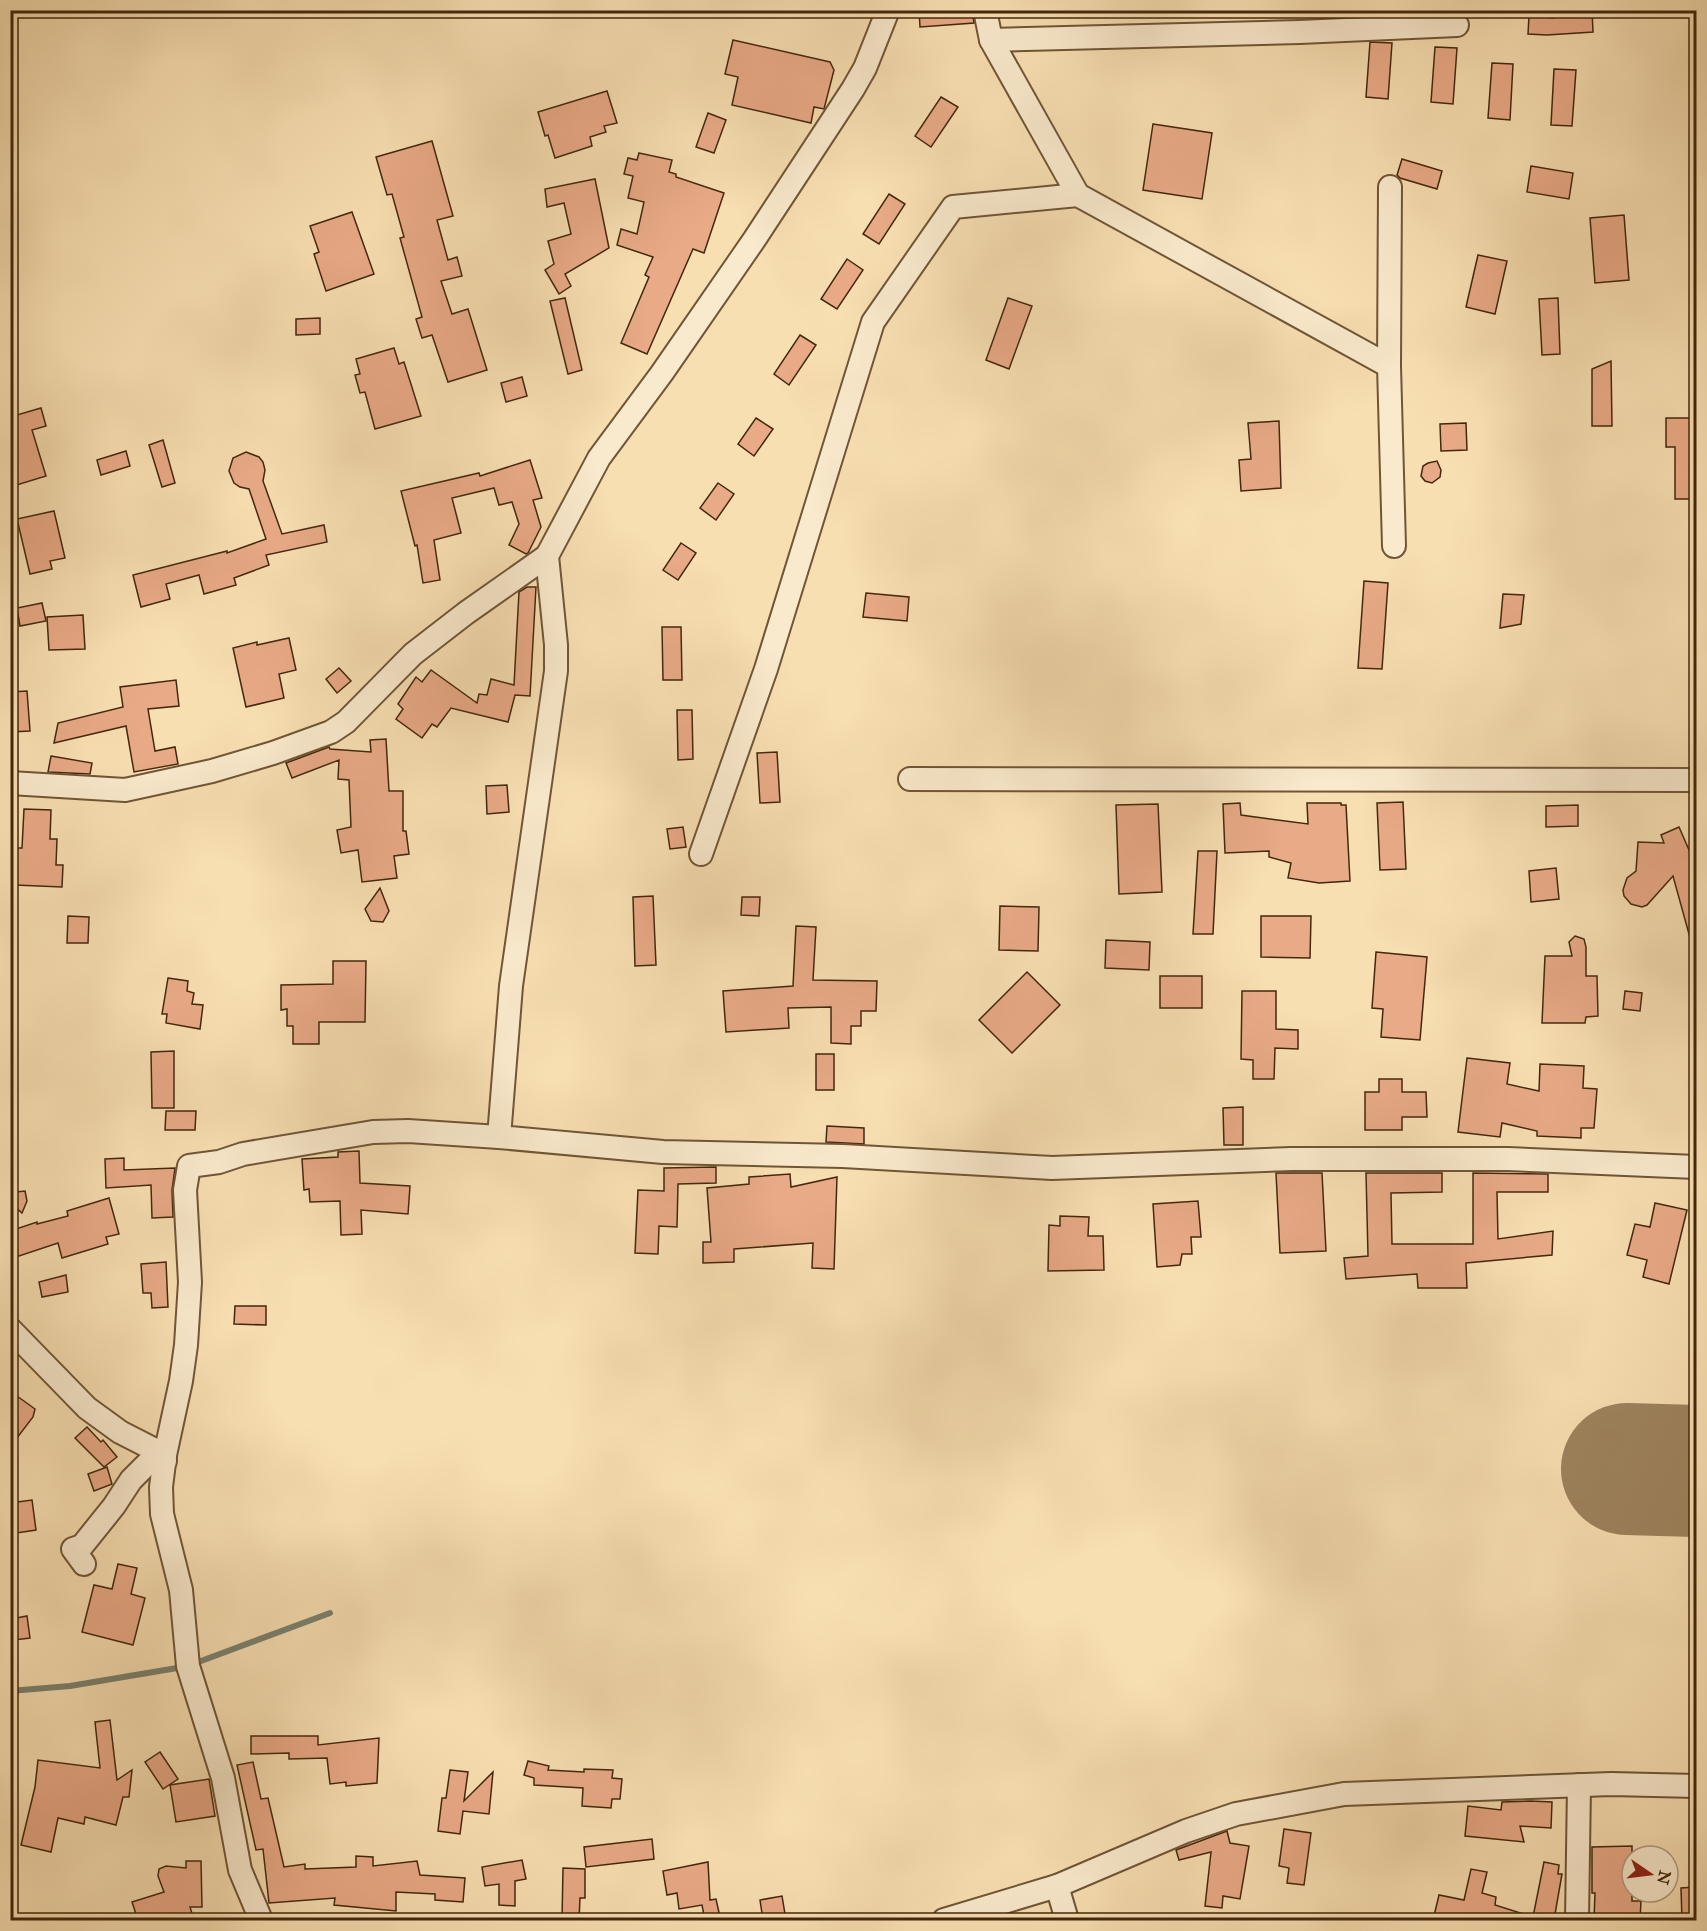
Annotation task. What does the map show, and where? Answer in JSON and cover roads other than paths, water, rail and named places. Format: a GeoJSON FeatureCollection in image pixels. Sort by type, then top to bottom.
{"type":"FeatureCollection","features":[{"type":"Feature","properties":{"kind":"street"},"geometry":{"type":"LineString","coordinates":[[10,783],[124,790],[212,771],[316,738],[346,722],[413,654],[466,613],[547,556],[599,458],[662,373],[754,240],[853,89],[888,10]]}},
{"type":"Feature","properties":{"kind":"street"},"geometry":{"type":"LineString","coordinates":[[985,10],[991,40],[1078,195],[1389,366]]}},
{"type":"Feature","properties":{"kind":"street"},"geometry":{"type":"LineString","coordinates":[[991,40],[1300,32],[1457,25]]}},
{"type":"Feature","properties":{"kind":"street"},"geometry":{"type":"LineString","coordinates":[[1390,187],[1389,366],[1394,546]]}},
{"type":"Feature","properties":{"kind":"street"},"geometry":{"type":"LineString","coordinates":[[701,854],[766,669],[873,322],[953,207],[1078,195]]}},
{"type":"Feature","properties":{"kind":"street"},"geometry":{"type":"LineString","coordinates":[[499,1137],[511,986],[556,671],[556,645],[547,556]]}},
{"type":"Feature","properties":{"kind":"street"},"geometry":{"type":"LineString","coordinates":[[910,779],[1696,780]]}},
{"type":"Feature","properties":{"kind":"street"},"geometry":{"type":"LineString","coordinates":[[261,1920],[240,1870],[223,1778],[188,1666],[181,1590],[162,1514],[161,1488],[165,1458],[186,1345],[190,1282],[184,1190],[189,1166],[219,1162],[243,1154],[373,1132],[408,1131],[663,1152],[843,1156],[1052,1168],[1291,1159],[1508,1159],[1696,1167]]}},
{"type":"Feature","properties":{"kind":"street"},"geometry":{"type":"LineString","coordinates":[[10,1329],[87,1408],[120,1432],[165,1458]]}},
{"type":"Feature","properties":{"kind":"street"},"geometry":{"type":"LineString","coordinates":[[84,1564],[73,1548],[82,1546],[114,1506],[131,1480],[148,1462],[165,1458]]}},
{"type":"Feature","properties":{"kind":"street"},"geometry":{"type":"LineString","coordinates":[[944,1920],[1058,1886],[1115,1859],[1185,1831],[1236,1814],[1344,1794],[1611,1784],[1696,1786]]}},
{"type":"Feature","properties":{"kind":"street"},"geometry":{"type":"LineString","coordinates":[[1577,1920],[1579,1785]]}},
{"type":"Feature","properties":{"kind":"street"},"geometry":{"type":"LineString","coordinates":[[1058,1886],[1067,1920]]}},
{"type":"Feature","properties":{"kind":"waterway"},"geometry":{"type":"LineString","coordinates":[[193,1664],[330,1613]]}},
{"type":"Feature","properties":{"kind":"waterway"},"geometry":{"type":"LineString","coordinates":[[10,1691],[70,1686],[183,1667]]}}]}
